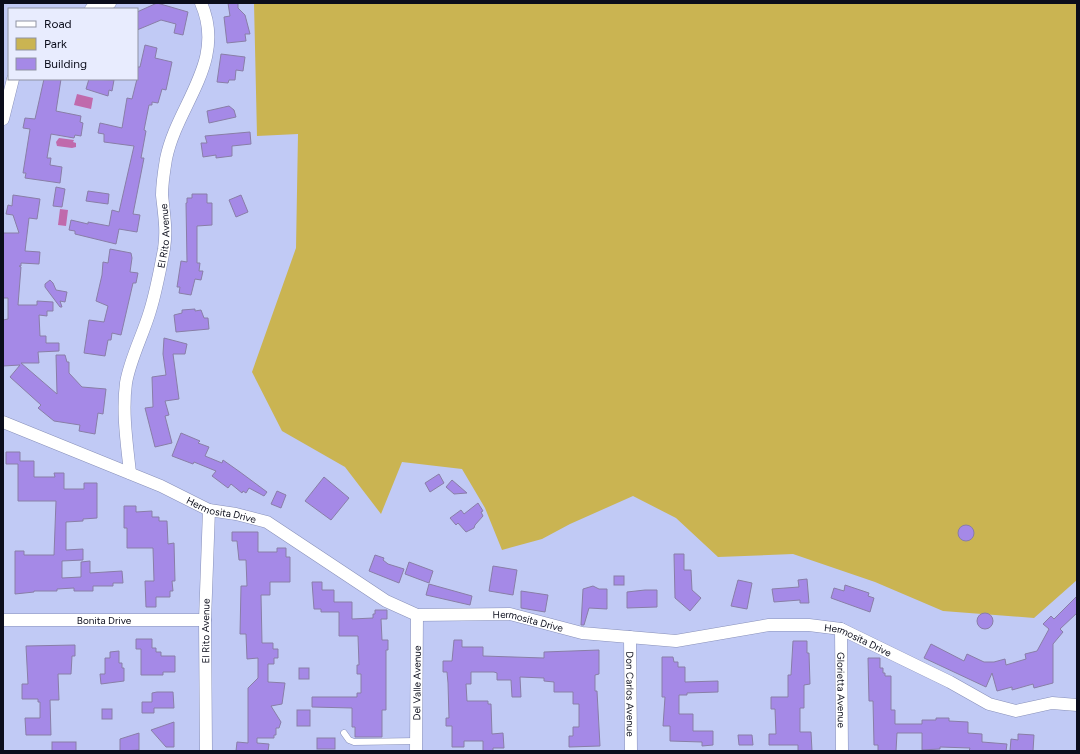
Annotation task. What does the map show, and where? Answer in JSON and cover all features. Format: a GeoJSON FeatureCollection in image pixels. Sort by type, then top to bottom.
{"type":"FeatureCollection","features":[{"type":"Feature","properties":{"kind":"street"},"geometry":{"type":"LineString","coordinates":[[94,8],[110,3]]}},
{"type":"Feature","properties":{"kind":"street","name":"El Rito Avenue"},"geometry":{"type":"LineString","coordinates":[[130,473],[124,406],[126,382],[150,310],[164,249],[165,222],[162,194],[166,157],[178,123],[194,90],[206,60],[209,43],[208,19],[201,3]]}},
{"type":"Feature","properties":{"kind":"street"},"geometry":{"type":"LineString","coordinates":[[3,118],[13,80]]}},
{"type":"Feature","properties":{"kind":"street","name":"Hermosita Drive"},"geometry":{"type":"LineString","coordinates":[[3,422],[161,486],[209,510],[236,514],[267,522],[386,601],[417,615],[510,614],[582,633],[676,641],[768,625],[809,625],[841,629],[950,682],[989,704],[1016,712],[1052,703],[1077,705]]}},
{"type":"Feature","properties":{"kind":"street","name":"El Rito Avenue"},"geometry":{"type":"LineString","coordinates":[[206,751],[205,620],[209,510]]}},
{"type":"Feature","properties":{"kind":"street","name":"Del Valle Avenue"},"geometry":{"type":"LineString","coordinates":[[416,746],[417,615]]}},
{"type":"Feature","properties":{"kind":"street","name":"Bonita Drive"},"geometry":{"type":"LineString","coordinates":[[3,620],[205,620]]}},
{"type":"Feature","properties":{"kind":"street","name":"Glorietta Avenue"},"geometry":{"type":"LineString","coordinates":[[841,629],[842,751]]}},
{"type":"Feature","properties":{"kind":"street","name":"Don Carlos Avenue"},"geometry":{"type":"LineString","coordinates":[[630,637],[631,751]]}},
{"type":"Feature","properties":{"kind":"lane"},"geometry":{"type":"LineString","coordinates":[[344,732],[349,740],[354,742],[416,746]]}},
{"type":"Feature","properties":{"kind":"green space"},"geometry":{"type":"Polygon","coordinates":[[[254,3],[1077,3],[1077,580],[1034,618],[943,611],[875,582],[793,554],[718,557],[676,518],[633,496],[570,524],[542,539],[502,550],[485,508],[462,469],[402,462],[381,514],[345,467],[282,431],[252,372],[296,248],[298,134],[257,136],[254,3]]]}},
{"type":"Feature","properties":{"kind":"shaded area"},"geometry":{"type":"Polygon","coordinates":[[[77,94],[93,98],[91,109],[74,105],[77,94]]]}},
{"type":"Feature","properties":{"kind":"shaded area"},"geometry":{"type":"Polygon","coordinates":[[[59,138],[74,140],[73,142],[76,143],[76,147],[72,148],[57,146],[56,142],[59,138]]]}},
{"type":"Feature","properties":{"kind":"shaded area"},"geometry":{"type":"Polygon","coordinates":[[[60,209],[68,210],[66,226],[58,225],[60,209]]]}},
{"type":"Feature","properties":{"kind":"building"},"geometry":{"type":"Polygon","coordinates":[[[157,3],[188,12],[183,35],[174,33],[176,24],[161,20],[138,30],[138,12],[157,3]]]}},
{"type":"Feature","properties":{"kind":"building"},"geometry":{"type":"Polygon","coordinates":[[[228,3],[238,3],[238,8],[245,15],[250,34],[245,34],[246,41],[227,43],[224,17],[230,16],[228,3]]]}},
{"type":"Feature","properties":{"kind":"building"},"geometry":{"type":"Polygon","coordinates":[[[145,45],[157,48],[155,58],[172,62],[166,90],[162,89],[158,103],[152,102],[152,105],[149,105],[144,130],[146,131],[141,158],[144,158],[133,214],[140,215],[137,232],[119,229],[116,244],[75,234],[75,231],[69,230],[71,220],[88,224],[88,222],[109,226],[112,210],[119,212],[134,146],[104,142],[104,134],[98,133],[100,123],[122,128],[127,98],[132,99],[138,80],[138,67],[140,67],[145,45]]]}},
{"type":"Feature","properties":{"kind":"building"},"geometry":{"type":"Polygon","coordinates":[[[221,54],[245,57],[243,71],[236,70],[235,80],[229,80],[228,83],[217,82],[221,54]]]}},
{"type":"Feature","properties":{"kind":"building"},"geometry":{"type":"Polygon","coordinates":[[[44,80],[61,80],[56,111],[81,116],[80,122],[83,123],[81,136],[75,135],[74,138],[51,134],[47,158],[51,158],[50,165],[62,167],[60,183],[25,178],[26,173],[23,173],[30,129],[23,128],[25,118],[35,119],[44,80]]]}},
{"type":"Feature","properties":{"kind":"building"},"geometry":{"type":"Polygon","coordinates":[[[89,80],[114,80],[112,91],[109,90],[108,96],[86,89],[89,80]]]}},
{"type":"Feature","properties":{"kind":"building"},"geometry":{"type":"Polygon","coordinates":[[[229,106],[234,110],[236,117],[209,123],[207,111],[229,106]]]}},
{"type":"Feature","properties":{"kind":"building"},"geometry":{"type":"Polygon","coordinates":[[[250,132],[251,144],[232,146],[232,156],[216,158],[216,155],[203,157],[201,143],[207,143],[205,136],[250,132]]]}},
{"type":"Feature","properties":{"kind":"building"},"geometry":{"type":"Polygon","coordinates":[[[56,187],[65,189],[62,207],[53,206],[56,187]]]}},
{"type":"Feature","properties":{"kind":"building"},"geometry":{"type":"Polygon","coordinates":[[[88,191],[109,194],[108,204],[86,201],[88,191]]]}},
{"type":"Feature","properties":{"kind":"building"},"geometry":{"type":"Polygon","coordinates":[[[192,194],[207,194],[207,203],[212,203],[212,225],[197,226],[197,263],[200,263],[199,271],[203,271],[201,280],[195,279],[191,295],[179,293],[180,287],[177,287],[181,261],[187,262],[186,203],[187,198],[192,198],[192,194]]]}},
{"type":"Feature","properties":{"kind":"building"},"geometry":{"type":"Polygon","coordinates":[[[13,195],[40,199],[37,219],[29,218],[25,251],[40,252],[39,264],[21,263],[21,266],[19,266],[21,267],[18,305],[37,305],[37,301],[53,302],[53,311],[47,311],[47,316],[39,315],[40,336],[46,336],[46,343],[59,343],[59,351],[38,352],[39,363],[21,363],[57,394],[56,355],[65,355],[67,362],[69,362],[69,373],[82,387],[106,389],[103,414],[98,413],[95,434],[79,431],[80,425],[54,421],[38,408],[41,405],[10,377],[20,365],[3,366],[3,320],[8,319],[8,298],[3,298],[3,233],[19,233],[13,215],[6,214],[8,205],[12,206],[13,195]]]}},
{"type":"Feature","properties":{"kind":"building"},"geometry":{"type":"Polygon","coordinates":[[[241,195],[248,212],[236,217],[229,200],[241,195]]]}},
{"type":"Feature","properties":{"kind":"building"},"geometry":{"type":"Polygon","coordinates":[[[110,249],[131,253],[132,258],[130,272],[138,273],[136,283],[133,283],[121,335],[112,333],[111,340],[108,340],[105,356],[84,353],[89,320],[104,322],[108,306],[96,301],[102,275],[103,262],[108,263],[110,249]]]}},
{"type":"Feature","properties":{"kind":"building"},"geometry":{"type":"Polygon","coordinates":[[[50,280],[56,290],[67,292],[65,302],[60,301],[62,307],[60,307],[45,287],[45,284],[50,280]]]}},
{"type":"Feature","properties":{"kind":"building"},"geometry":{"type":"Polygon","coordinates":[[[195,309],[195,311],[201,310],[204,318],[208,318],[209,329],[176,332],[174,315],[182,313],[182,310],[195,309]]]}},
{"type":"Feature","properties":{"kind":"building"},"geometry":{"type":"Polygon","coordinates":[[[164,338],[187,344],[185,354],[173,354],[179,399],[165,401],[169,415],[165,416],[172,443],[155,447],[145,408],[153,407],[152,377],[166,375],[163,354],[164,338]]]}},
{"type":"Feature","properties":{"kind":"building"},"geometry":{"type":"Polygon","coordinates":[[[181,433],[200,441],[198,443],[209,447],[205,456],[222,463],[223,460],[267,492],[264,496],[249,488],[246,493],[243,491],[242,493],[231,484],[228,488],[212,476],[216,471],[194,462],[193,464],[172,456],[181,433]]]}},
{"type":"Feature","properties":{"kind":"building"},"geometry":{"type":"Polygon","coordinates":[[[6,452],[20,452],[20,461],[34,461],[34,477],[55,477],[54,473],[64,473],[64,489],[84,489],[84,483],[97,483],[97,518],[66,522],[66,550],[83,549],[83,560],[62,561],[62,578],[81,577],[81,562],[90,561],[90,573],[122,571],[123,583],[113,583],[113,586],[93,586],[93,591],[74,591],[74,588],[57,589],[57,591],[34,591],[15,594],[15,551],[24,551],[24,555],[54,555],[56,501],[18,501],[18,464],[6,464],[6,452]]]}},
{"type":"Feature","properties":{"kind":"building"},"geometry":{"type":"Polygon","coordinates":[[[439,474],[444,483],[430,492],[425,483],[439,474]]]}},
{"type":"Feature","properties":{"kind":"building"},"geometry":{"type":"Polygon","coordinates":[[[324,477],[349,498],[331,520],[305,501],[324,477]]]}},
{"type":"Feature","properties":{"kind":"building"},"geometry":{"type":"Polygon","coordinates":[[[452,480],[467,493],[454,494],[446,487],[452,480]]]}},
{"type":"Feature","properties":{"kind":"building"},"geometry":{"type":"Polygon","coordinates":[[[277,491],[286,495],[281,508],[271,504],[277,491]]]}},
{"type":"Feature","properties":{"kind":"building"},"geometry":{"type":"Polygon","coordinates":[[[478,503],[483,511],[481,512],[483,516],[474,528],[466,532],[458,523],[456,525],[450,518],[461,510],[464,514],[478,503]]]}},
{"type":"Feature","properties":{"kind":"building"},"geometry":{"type":"Polygon","coordinates":[[[124,506],[136,506],[136,512],[152,511],[152,517],[159,517],[159,521],[167,521],[168,544],[174,543],[175,581],[172,581],[173,591],[170,591],[170,597],[156,597],[156,607],[146,607],[145,581],[154,581],[153,548],[127,548],[127,528],[124,528],[124,506]]]}},
{"type":"Feature","properties":{"kind":"building"},"geometry":{"type":"Polygon","coordinates":[[[966,525],[973,530],[974,533],[969,540],[966,541],[959,536],[958,533],[963,526],[966,525]]]}},
{"type":"Feature","properties":{"kind":"building"},"geometry":{"type":"Polygon","coordinates":[[[232,532],[258,532],[258,552],[277,552],[277,548],[286,548],[286,557],[290,557],[290,582],[270,582],[270,595],[261,595],[262,643],[273,643],[273,649],[278,649],[278,658],[274,658],[274,664],[268,664],[268,682],[285,683],[282,704],[271,706],[281,722],[279,728],[276,728],[276,735],[274,735],[274,738],[257,738],[257,743],[269,744],[268,751],[236,751],[237,742],[248,743],[248,688],[258,678],[258,658],[247,659],[246,634],[240,634],[241,586],[247,586],[246,560],[239,560],[237,541],[232,541],[232,532]]]}},
{"type":"Feature","properties":{"kind":"building"},"geometry":{"type":"Polygon","coordinates":[[[674,554],[684,554],[684,570],[691,570],[692,590],[701,598],[690,611],[675,598],[674,554]]]}},
{"type":"Feature","properties":{"kind":"building"},"geometry":{"type":"Polygon","coordinates":[[[375,555],[384,558],[383,560],[388,564],[404,569],[399,583],[369,571],[375,555]]]}},
{"type":"Feature","properties":{"kind":"building"},"geometry":{"type":"Polygon","coordinates":[[[409,562],[433,571],[429,583],[405,574],[409,562]]]}},
{"type":"Feature","properties":{"kind":"building"},"geometry":{"type":"Polygon","coordinates":[[[493,566],[517,570],[513,595],[489,591],[493,566]]]}},
{"type":"Feature","properties":{"kind":"building"},"geometry":{"type":"Polygon","coordinates":[[[614,576],[624,576],[624,585],[614,585],[614,576]]]}},
{"type":"Feature","properties":{"kind":"building"},"geometry":{"type":"Polygon","coordinates":[[[807,579],[809,603],[800,603],[800,600],[774,602],[772,589],[799,587],[798,580],[807,579]]]}},
{"type":"Feature","properties":{"kind":"building"},"geometry":{"type":"Polygon","coordinates":[[[738,580],[752,583],[747,609],[731,606],[738,580]]]}},
{"type":"Feature","properties":{"kind":"building"},"geometry":{"type":"Polygon","coordinates":[[[312,582],[322,582],[322,590],[334,590],[334,602],[352,602],[352,619],[373,618],[375,610],[387,610],[387,619],[381,619],[382,640],[388,640],[388,650],[386,650],[386,710],[382,710],[382,737],[355,737],[355,727],[352,727],[352,708],[312,707],[312,697],[357,697],[357,693],[361,693],[361,674],[357,674],[357,665],[359,665],[358,636],[339,636],[339,612],[321,612],[321,609],[314,609],[312,582]]]}},
{"type":"Feature","properties":{"kind":"building"},"geometry":{"type":"Polygon","coordinates":[[[429,584],[472,596],[470,605],[426,595],[429,584]]]}},
{"type":"Feature","properties":{"kind":"building"},"geometry":{"type":"Polygon","coordinates":[[[845,585],[869,593],[868,596],[874,598],[870,612],[831,598],[834,588],[844,591],[845,585]]]}},
{"type":"Feature","properties":{"kind":"building"},"geometry":{"type":"Polygon","coordinates":[[[593,586],[599,589],[607,589],[607,609],[589,608],[584,625],[581,625],[583,589],[593,586]]]}},
{"type":"Feature","properties":{"kind":"building"},"geometry":{"type":"Polygon","coordinates":[[[657,590],[657,607],[627,608],[627,592],[657,590]]]}},
{"type":"Feature","properties":{"kind":"building"},"geometry":{"type":"Polygon","coordinates":[[[521,591],[548,595],[545,612],[521,608],[521,591]]]}},
{"type":"Feature","properties":{"kind":"building"},"geometry":{"type":"Polygon","coordinates":[[[1077,596],[1077,613],[1060,629],[1063,632],[1053,644],[1053,683],[1034,688],[1033,684],[1012,690],[1012,687],[997,691],[992,673],[986,687],[924,658],[931,644],[964,661],[967,654],[984,662],[994,662],[1005,659],[1006,665],[1026,659],[1025,654],[1037,651],[1049,629],[1043,624],[1051,616],[1054,619],[1077,596]]]}},
{"type":"Feature","properties":{"kind":"building"},"geometry":{"type":"Polygon","coordinates":[[[985,613],[991,615],[993,621],[991,627],[985,629],[979,627],[977,621],[979,615],[985,613]]]}},
{"type":"Feature","properties":{"kind":"building"},"geometry":{"type":"Polygon","coordinates":[[[136,639],[152,639],[152,648],[156,648],[156,652],[161,652],[161,656],[175,656],[175,672],[163,672],[163,675],[141,675],[141,649],[136,649],[136,639]]]}},
{"type":"Feature","properties":{"kind":"building"},"geometry":{"type":"Polygon","coordinates":[[[454,640],[462,640],[462,647],[483,647],[483,656],[544,658],[544,652],[599,650],[599,674],[595,675],[595,691],[597,691],[600,746],[569,747],[569,736],[573,736],[573,727],[579,727],[579,704],[573,704],[573,692],[554,692],[554,682],[544,681],[544,678],[520,677],[521,697],[512,697],[511,680],[497,680],[497,673],[494,672],[471,672],[471,684],[466,684],[467,701],[488,701],[488,704],[491,704],[492,734],[503,733],[504,748],[493,748],[493,751],[483,751],[483,741],[464,741],[464,747],[452,747],[452,726],[446,726],[446,718],[449,718],[448,683],[447,672],[443,672],[443,661],[452,661],[454,640]]]}},
{"type":"Feature","properties":{"kind":"building"},"geometry":{"type":"Polygon","coordinates":[[[793,641],[807,641],[810,684],[804,685],[804,708],[800,708],[800,732],[811,732],[812,751],[798,751],[798,745],[769,745],[769,734],[776,734],[775,709],[771,709],[771,697],[788,697],[788,675],[791,675],[793,641]]]}},
{"type":"Feature","properties":{"kind":"building"},"geometry":{"type":"Polygon","coordinates":[[[75,645],[75,656],[72,656],[71,674],[58,674],[59,700],[50,700],[51,735],[26,735],[25,718],[40,718],[40,702],[38,702],[38,699],[22,699],[22,684],[28,684],[26,646],[75,645]]]}},
{"type":"Feature","properties":{"kind":"building"},"geometry":{"type":"Polygon","coordinates":[[[119,651],[119,663],[122,663],[122,668],[124,668],[124,681],[101,684],[100,674],[105,674],[105,658],[110,658],[110,652],[119,651]]]}},
{"type":"Feature","properties":{"kind":"building"},"geometry":{"type":"Polygon","coordinates":[[[662,657],[673,657],[674,662],[678,662],[678,667],[685,667],[685,682],[718,681],[718,692],[687,693],[687,695],[679,695],[679,714],[693,714],[693,731],[713,731],[713,745],[702,746],[702,742],[670,741],[670,726],[663,726],[665,697],[662,697],[662,657]]]}},
{"type":"Feature","properties":{"kind":"building"},"geometry":{"type":"Polygon","coordinates":[[[868,658],[880,658],[880,668],[883,668],[883,673],[885,673],[885,676],[891,676],[891,710],[895,710],[895,724],[922,724],[922,720],[936,720],[936,718],[949,718],[949,721],[968,722],[968,733],[982,734],[982,742],[1007,744],[1006,751],[969,751],[970,748],[940,747],[940,749],[922,750],[922,733],[897,733],[896,751],[878,751],[878,745],[874,745],[873,701],[869,701],[868,658]]]}},
{"type":"Feature","properties":{"kind":"building"},"geometry":{"type":"Polygon","coordinates":[[[299,668],[309,668],[309,679],[299,679],[299,668]]]}},
{"type":"Feature","properties":{"kind":"building"},"geometry":{"type":"Polygon","coordinates":[[[173,692],[174,708],[154,708],[154,713],[142,713],[142,702],[152,702],[152,693],[173,692]]]}},
{"type":"Feature","properties":{"kind":"building"},"geometry":{"type":"Polygon","coordinates":[[[102,709],[112,709],[112,719],[102,719],[102,709]]]}},
{"type":"Feature","properties":{"kind":"building"},"geometry":{"type":"Polygon","coordinates":[[[297,710],[310,710],[310,726],[297,726],[297,710]]]}},
{"type":"Feature","properties":{"kind":"building"},"geometry":{"type":"Polygon","coordinates":[[[174,722],[174,747],[166,747],[151,730],[174,722]]]}},
{"type":"Feature","properties":{"kind":"building"},"geometry":{"type":"Polygon","coordinates":[[[139,733],[139,750],[120,751],[120,739],[139,733]]]}},
{"type":"Feature","properties":{"kind":"building"},"geometry":{"type":"Polygon","coordinates":[[[1018,734],[1034,735],[1033,751],[1010,751],[1011,739],[1018,740],[1018,734]]]}},
{"type":"Feature","properties":{"kind":"building"},"geometry":{"type":"Polygon","coordinates":[[[738,735],[752,735],[753,745],[739,745],[738,735]]]}},
{"type":"Feature","properties":{"kind":"building"},"geometry":{"type":"Polygon","coordinates":[[[317,738],[335,738],[335,749],[317,749],[317,738]]]}},
{"type":"Feature","properties":{"kind":"building"},"geometry":{"type":"Polygon","coordinates":[[[52,742],[76,742],[76,751],[52,751],[52,742]]]}}]}
